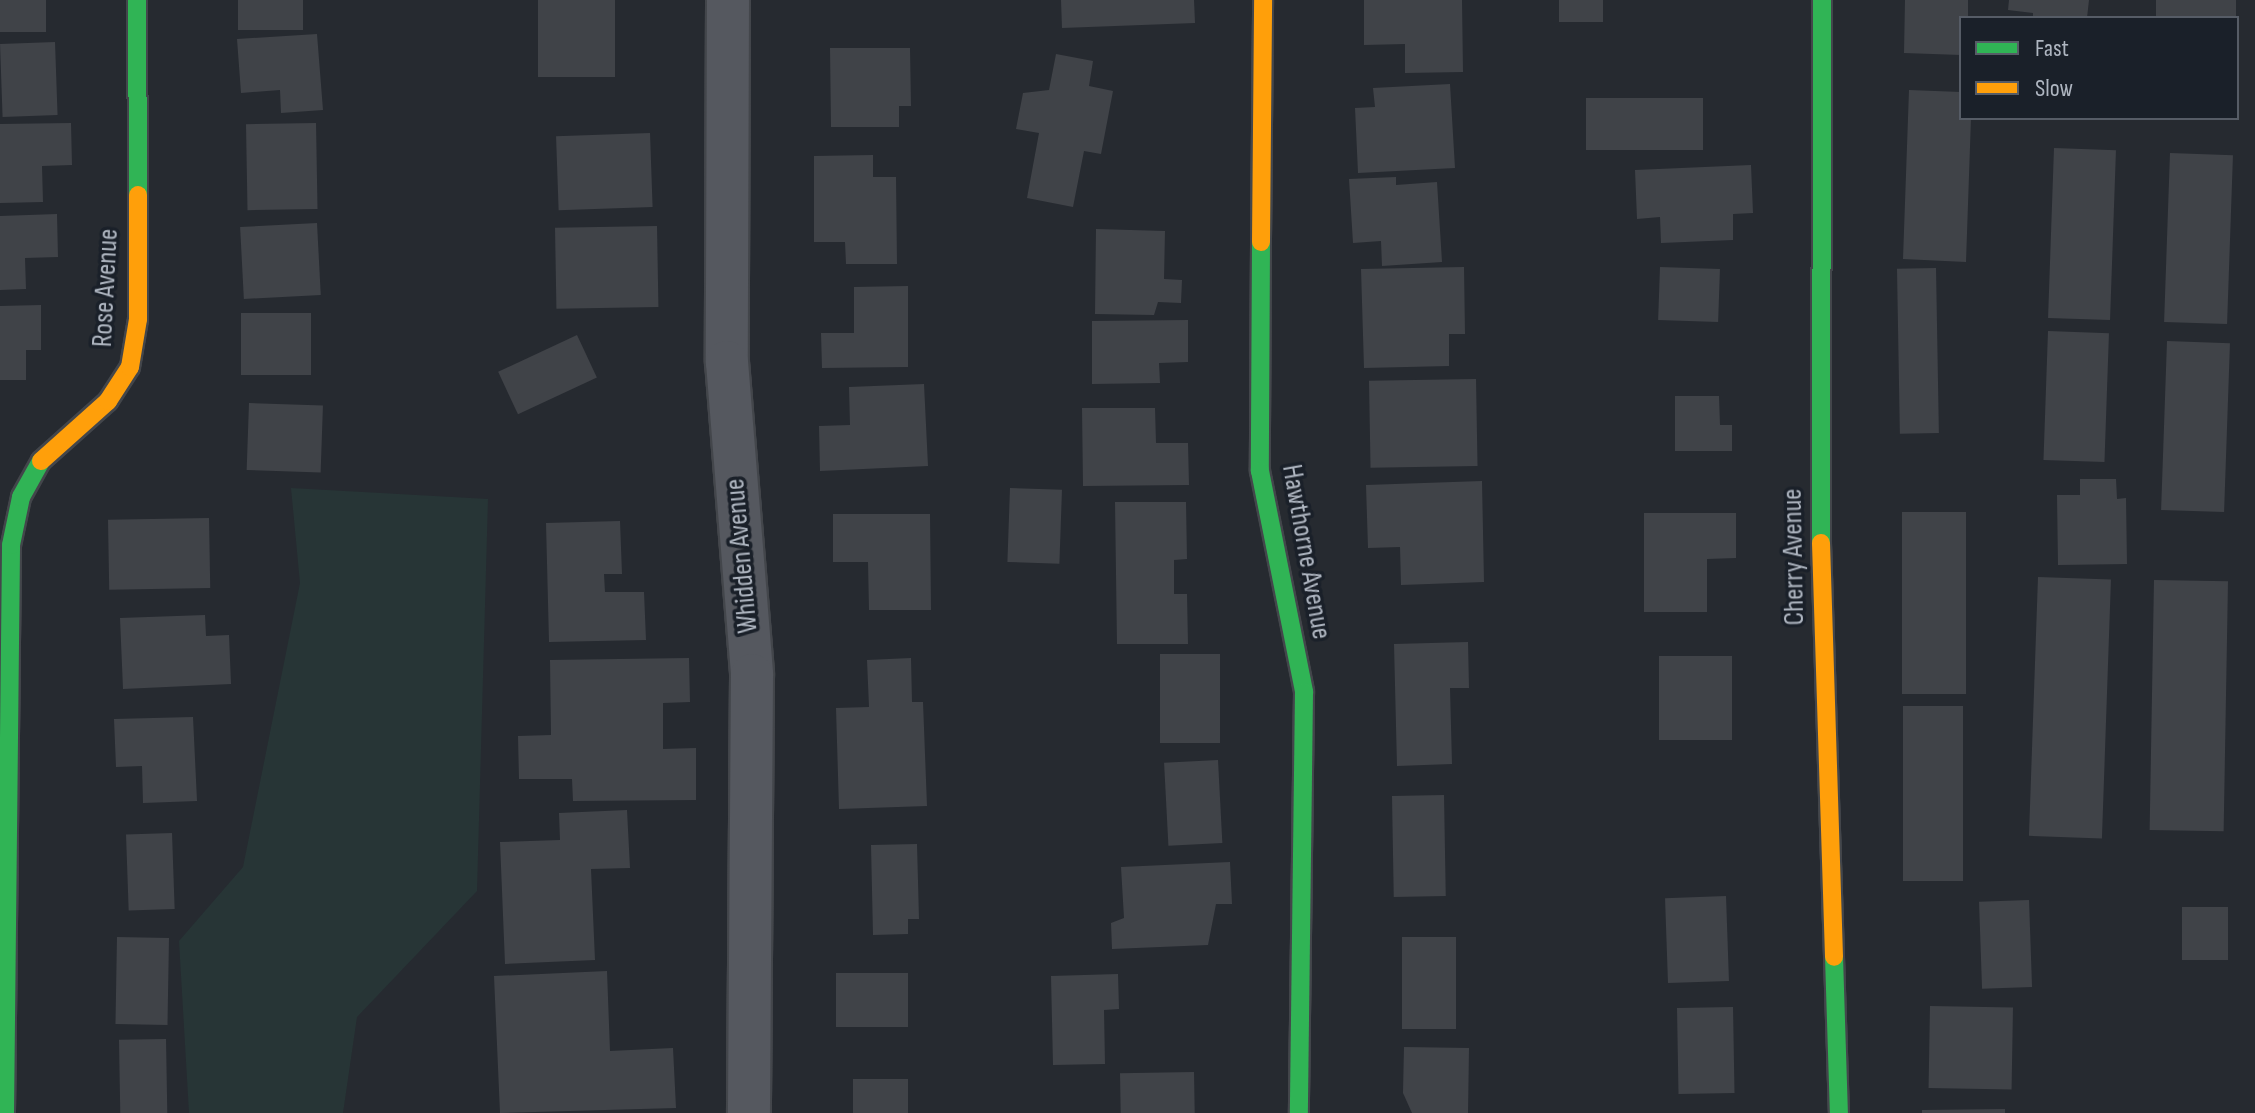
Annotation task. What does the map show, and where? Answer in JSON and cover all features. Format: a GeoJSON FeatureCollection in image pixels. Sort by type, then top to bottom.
{"type":"FeatureCollection","features":[{"type":"Feature","properties":{"kind":"street","name":"Rose Avenue"},"geometry":{"type":"LineString","coordinates":[[5,1113],[11,545],[21,497],[44,456],[108,401],[130,367],[138,319],[137,0]]}},
{"type":"Feature","properties":{"kind":"street","name":"Whidden Avenue"},"geometry":{"type":"LineString","coordinates":[[728,0],[727,362],[752,675],[749,1113]]}},
{"type":"Feature","properties":{"kind":"street","name":"Hawthorne Avenue"},"geometry":{"type":"LineString","coordinates":[[1263,0],[1260,471],[1304,692],[1299,1113]]}},
{"type":"Feature","properties":{"kind":"street","name":"Cherry Avenue"},"geometry":{"type":"LineString","coordinates":[[1822,0],[1820,509],[1839,1113]]}},
{"type":"Feature","properties":{"kind":"shaded area"},"geometry":{"type":"Polygon","coordinates":[[[291,488],[488,499],[477,891],[357,1017],[343,1113],[189,1113],[179,941],[243,867],[300,583],[291,488]]]}},
{"type":"Feature","properties":{"kind":"building"},"geometry":{"type":"Polygon","coordinates":[[[0,0],[46,0],[46,32],[0,32],[0,0]]]}},
{"type":"Feature","properties":{"kind":"building"},"geometry":{"type":"Polygon","coordinates":[[[238,0],[303,0],[303,30],[238,30],[238,0]]]}},
{"type":"Feature","properties":{"kind":"building"},"geometry":{"type":"Polygon","coordinates":[[[538,0],[615,0],[615,77],[538,77],[538,0]]]}},
{"type":"Feature","properties":{"kind":"building"},"geometry":{"type":"Polygon","coordinates":[[[1061,0],[1194,0],[1195,23],[1062,28],[1061,0]]]}},
{"type":"Feature","properties":{"kind":"building"},"geometry":{"type":"Polygon","coordinates":[[[1364,0],[1462,0],[1463,72],[1405,73],[1405,44],[1364,45],[1364,0]]]}},
{"type":"Feature","properties":{"kind":"building"},"geometry":{"type":"Polygon","coordinates":[[[1559,0],[1603,0],[1603,22],[1559,22],[1559,0]]]}},
{"type":"Feature","properties":{"kind":"building"},"geometry":{"type":"Polygon","coordinates":[[[1905,0],[1968,0],[1968,16],[1959,16],[1959,55],[1904,53],[1905,0]]]}},
{"type":"Feature","properties":{"kind":"building"},"geometry":{"type":"Polygon","coordinates":[[[2009,0],[2089,0],[2087,16],[2033,16],[2033,13],[2008,10],[2009,0]]]}},
{"type":"Feature","properties":{"kind":"building"},"geometry":{"type":"Polygon","coordinates":[[[2156,0],[2236,0],[2236,16],[2156,16],[2156,0]]]}},
{"type":"Feature","properties":{"kind":"building"},"geometry":{"type":"Polygon","coordinates":[[[317,34],[323,110],[281,113],[280,90],[241,93],[237,39],[317,34]]]}},
{"type":"Feature","properties":{"kind":"building"},"geometry":{"type":"Polygon","coordinates":[[[55,42],[58,115],[3,117],[0,44],[55,42]]]}},
{"type":"Feature","properties":{"kind":"building"},"geometry":{"type":"Polygon","coordinates":[[[830,48],[910,48],[911,106],[899,106],[899,127],[831,127],[830,48]]]}},
{"type":"Feature","properties":{"kind":"building"},"geometry":{"type":"Polygon","coordinates":[[[1056,54],[1093,61],[1089,86],[1113,91],[1101,154],[1084,151],[1073,207],[1027,198],[1039,133],[1016,129],[1023,93],[1049,90],[1056,54]]]}},
{"type":"Feature","properties":{"kind":"building"},"geometry":{"type":"Polygon","coordinates":[[[1450,84],[1455,168],[1358,173],[1355,108],[1375,107],[1373,88],[1450,84]]]}},
{"type":"Feature","properties":{"kind":"building"},"geometry":{"type":"Polygon","coordinates":[[[1909,90],[1959,92],[1959,120],[1971,120],[1966,262],[1903,259],[1909,90]]]}},
{"type":"Feature","properties":{"kind":"building"},"geometry":{"type":"Polygon","coordinates":[[[1586,98],[1703,98],[1703,150],[1586,150],[1586,98]]]}},
{"type":"Feature","properties":{"kind":"building"},"geometry":{"type":"Polygon","coordinates":[[[71,123],[72,165],[42,166],[43,202],[0,203],[0,124],[71,123]]]}},
{"type":"Feature","properties":{"kind":"building"},"geometry":{"type":"Polygon","coordinates":[[[316,123],[318,209],[248,210],[246,124],[316,123]]]}},
{"type":"Feature","properties":{"kind":"building"},"geometry":{"type":"Polygon","coordinates":[[[650,133],[653,207],[559,210],[556,136],[650,133]]]}},
{"type":"Feature","properties":{"kind":"building"},"geometry":{"type":"Polygon","coordinates":[[[2054,148],[2116,150],[2110,320],[2048,318],[2054,148]]]}},
{"type":"Feature","properties":{"kind":"building"},"geometry":{"type":"Polygon","coordinates":[[[2170,153],[2233,155],[2227,324],[2164,322],[2170,153]]]}},
{"type":"Feature","properties":{"kind":"building"},"geometry":{"type":"Polygon","coordinates":[[[873,155],[873,177],[896,177],[897,264],[846,264],[845,242],[814,242],[814,156],[873,155]]]}},
{"type":"Feature","properties":{"kind":"building"},"geometry":{"type":"Polygon","coordinates":[[[1751,165],[1753,213],[1733,214],[1733,240],[1661,243],[1660,217],[1637,219],[1635,170],[1751,165]]]}},
{"type":"Feature","properties":{"kind":"building"},"geometry":{"type":"Polygon","coordinates":[[[1396,177],[1396,185],[1437,182],[1442,262],[1382,266],[1381,241],[1353,243],[1349,179],[1396,177]]]}},
{"type":"Feature","properties":{"kind":"building"},"geometry":{"type":"Polygon","coordinates":[[[57,214],[58,257],[25,258],[26,289],[0,290],[0,216],[57,214]]]}},
{"type":"Feature","properties":{"kind":"building"},"geometry":{"type":"Polygon","coordinates":[[[317,223],[321,295],[244,299],[240,227],[317,223]]]}},
{"type":"Feature","properties":{"kind":"building"},"geometry":{"type":"Polygon","coordinates":[[[657,226],[658,307],[556,309],[555,228],[657,226]]]}},
{"type":"Feature","properties":{"kind":"building"},"geometry":{"type":"Polygon","coordinates":[[[1096,229],[1165,231],[1164,279],[1182,280],[1181,303],[1158,302],[1154,315],[1095,314],[1096,229]]]}},
{"type":"Feature","properties":{"kind":"building"},"geometry":{"type":"Polygon","coordinates":[[[1464,267],[1465,334],[1449,334],[1449,366],[1364,368],[1361,269],[1464,267]]]}},
{"type":"Feature","properties":{"kind":"building"},"geometry":{"type":"Polygon","coordinates":[[[1660,267],[1720,269],[1718,322],[1658,320],[1660,267]]]}},
{"type":"Feature","properties":{"kind":"building"},"geometry":{"type":"Polygon","coordinates":[[[1936,268],[1939,433],[1900,434],[1897,269],[1936,268]]]}},
{"type":"Feature","properties":{"kind":"building"},"geometry":{"type":"Polygon","coordinates":[[[908,286],[908,367],[822,368],[821,333],[854,333],[854,287],[908,286]]]}},
{"type":"Feature","properties":{"kind":"building"},"geometry":{"type":"Polygon","coordinates":[[[41,305],[41,350],[26,350],[26,380],[0,380],[0,306],[41,305]]]}},
{"type":"Feature","properties":{"kind":"building"},"geometry":{"type":"Polygon","coordinates":[[[241,313],[311,313],[311,375],[241,375],[241,313]]]}},
{"type":"Feature","properties":{"kind":"building"},"geometry":{"type":"Polygon","coordinates":[[[1188,320],[1188,362],[1159,363],[1160,383],[1092,384],[1092,321],[1188,320]]]}},
{"type":"Feature","properties":{"kind":"building"},"geometry":{"type":"Polygon","coordinates":[[[2048,331],[2109,333],[2104,462],[2043,460],[2048,331]]]}},
{"type":"Feature","properties":{"kind":"building"},"geometry":{"type":"Polygon","coordinates":[[[577,335],[597,378],[518,414],[498,372],[577,335]]]}},
{"type":"Feature","properties":{"kind":"building"},"geometry":{"type":"Polygon","coordinates":[[[2167,341],[2230,343],[2224,512],[2161,510],[2167,341]]]}},
{"type":"Feature","properties":{"kind":"building"},"geometry":{"type":"Polygon","coordinates":[[[1476,379],[1478,466],[1371,468],[1369,381],[1476,379]]]}},
{"type":"Feature","properties":{"kind":"building"},"geometry":{"type":"Polygon","coordinates":[[[924,384],[928,466],[820,471],[819,426],[850,425],[849,387],[924,384]]]}},
{"type":"Feature","properties":{"kind":"building"},"geometry":{"type":"Polygon","coordinates":[[[1675,396],[1719,396],[1720,425],[1732,425],[1732,451],[1675,451],[1675,396]]]}},
{"type":"Feature","properties":{"kind":"building"},"geometry":{"type":"Polygon","coordinates":[[[249,403],[323,406],[321,473],[247,470],[249,403]]]}},
{"type":"Feature","properties":{"kind":"building"},"geometry":{"type":"Polygon","coordinates":[[[1082,408],[1155,408],[1156,443],[1188,443],[1189,485],[1083,486],[1082,408]]]}},
{"type":"Feature","properties":{"kind":"building"},"geometry":{"type":"Polygon","coordinates":[[[2080,479],[2116,479],[2117,499],[2126,498],[2127,564],[2058,565],[2057,495],[2080,495],[2080,479]]]}},
{"type":"Feature","properties":{"kind":"building"},"geometry":{"type":"Polygon","coordinates":[[[1482,481],[1484,582],[1401,585],[1400,547],[1368,548],[1366,485],[1482,481]]]}},
{"type":"Feature","properties":{"kind":"building"},"geometry":{"type":"Polygon","coordinates":[[[1010,488],[1062,490],[1059,564],[1007,562],[1010,488]]]}},
{"type":"Feature","properties":{"kind":"building"},"geometry":{"type":"Polygon","coordinates":[[[1115,502],[1186,502],[1187,559],[1174,560],[1174,594],[1187,594],[1188,644],[1117,644],[1115,502]]]}},
{"type":"Feature","properties":{"kind":"building"},"geometry":{"type":"Polygon","coordinates":[[[1902,512],[1966,512],[1966,694],[1902,694],[1902,512]]]}},
{"type":"Feature","properties":{"kind":"building"},"geometry":{"type":"Polygon","coordinates":[[[1644,513],[1736,513],[1736,558],[1707,559],[1707,612],[1644,612],[1644,513]]]}},
{"type":"Feature","properties":{"kind":"building"},"geometry":{"type":"Polygon","coordinates":[[[833,514],[930,514],[931,610],[869,610],[868,562],[833,562],[833,514]]]}},
{"type":"Feature","properties":{"kind":"building"},"geometry":{"type":"Polygon","coordinates":[[[209,518],[210,588],[109,590],[108,520],[209,518]]]}},
{"type":"Feature","properties":{"kind":"building"},"geometry":{"type":"Polygon","coordinates":[[[620,521],[622,574],[604,574],[605,592],[644,592],[646,640],[549,642],[546,523],[620,521]]]}},
{"type":"Feature","properties":{"kind":"building"},"geometry":{"type":"Polygon","coordinates":[[[2038,577],[2111,580],[2102,838],[2029,836],[2038,577]]]}},
{"type":"Feature","properties":{"kind":"building"},"geometry":{"type":"Polygon","coordinates":[[[2154,580],[2228,581],[2224,831],[2150,830],[2154,580]]]}},
{"type":"Feature","properties":{"kind":"building"},"geometry":{"type":"Polygon","coordinates":[[[205,615],[206,636],[229,635],[231,684],[123,689],[120,618],[205,615]]]}},
{"type":"Feature","properties":{"kind":"building"},"geometry":{"type":"Polygon","coordinates":[[[1468,642],[1469,688],[1450,688],[1452,764],[1397,766],[1394,644],[1468,642]]]}},
{"type":"Feature","properties":{"kind":"building"},"geometry":{"type":"Polygon","coordinates":[[[1160,654],[1220,654],[1220,743],[1160,743],[1160,654]]]}},
{"type":"Feature","properties":{"kind":"building"},"geometry":{"type":"Polygon","coordinates":[[[1659,656],[1732,656],[1732,740],[1659,740],[1659,656]]]}},
{"type":"Feature","properties":{"kind":"building"},"geometry":{"type":"Polygon","coordinates":[[[689,658],[690,702],[663,703],[663,749],[696,748],[696,800],[573,801],[572,779],[519,779],[518,736],[551,735],[550,660],[689,658]]]}},
{"type":"Feature","properties":{"kind":"building"},"geometry":{"type":"Polygon","coordinates":[[[911,658],[912,702],[923,702],[927,806],[839,809],[836,708],[869,707],[867,660],[911,658]]]}},
{"type":"Feature","properties":{"kind":"building"},"geometry":{"type":"Polygon","coordinates":[[[1903,706],[1963,706],[1963,881],[1903,881],[1903,706]]]}},
{"type":"Feature","properties":{"kind":"building"},"geometry":{"type":"Polygon","coordinates":[[[193,717],[197,801],[143,803],[142,766],[116,767],[114,719],[193,717]]]}},
{"type":"Feature","properties":{"kind":"building"},"geometry":{"type":"Polygon","coordinates":[[[1218,760],[1222,843],[1168,846],[1164,763],[1218,760]]]}},
{"type":"Feature","properties":{"kind":"building"},"geometry":{"type":"Polygon","coordinates":[[[1444,795],[1446,896],[1394,897],[1392,796],[1444,795]]]}},
{"type":"Feature","properties":{"kind":"building"},"geometry":{"type":"Polygon","coordinates":[[[627,810],[630,868],[591,869],[595,960],[505,964],[500,842],[560,840],[559,813],[627,810]]]}},
{"type":"Feature","properties":{"kind":"building"},"geometry":{"type":"Polygon","coordinates":[[[172,833],[175,909],[129,911],[126,835],[172,833]]]}},
{"type":"Feature","properties":{"kind":"building"},"geometry":{"type":"Polygon","coordinates":[[[917,844],[919,919],[908,919],[908,934],[873,935],[871,845],[917,844]]]}},
{"type":"Feature","properties":{"kind":"building"},"geometry":{"type":"Polygon","coordinates":[[[1230,862],[1232,904],[1216,904],[1208,945],[1112,949],[1111,923],[1124,918],[1121,867],[1230,862]]]}},
{"type":"Feature","properties":{"kind":"building"},"geometry":{"type":"Polygon","coordinates":[[[1726,896],[1729,981],[1668,983],[1665,898],[1726,896]]]}},
{"type":"Feature","properties":{"kind":"building"},"geometry":{"type":"Polygon","coordinates":[[[2029,900],[2032,987],[1982,989],[1979,902],[2029,900]]]}},
{"type":"Feature","properties":{"kind":"building"},"geometry":{"type":"Polygon","coordinates":[[[2182,907],[2228,907],[2228,960],[2182,960],[2182,907]]]}},
{"type":"Feature","properties":{"kind":"building"},"geometry":{"type":"Polygon","coordinates":[[[117,937],[169,938],[167,1025],[115,1024],[117,937]]]}},
{"type":"Feature","properties":{"kind":"building"},"geometry":{"type":"Polygon","coordinates":[[[1402,937],[1456,937],[1456,1029],[1402,1029],[1402,937]]]}},
{"type":"Feature","properties":{"kind":"building"},"geometry":{"type":"Polygon","coordinates":[[[607,971],[610,1051],[673,1048],[676,1108],[500,1113],[494,976],[607,971]]]}},
{"type":"Feature","properties":{"kind":"building"},"geometry":{"type":"Polygon","coordinates":[[[836,973],[908,973],[908,1027],[836,1027],[836,973]]]}},
{"type":"Feature","properties":{"kind":"building"},"geometry":{"type":"Polygon","coordinates":[[[1118,974],[1119,1009],[1104,1010],[1105,1064],[1053,1065],[1051,976],[1118,974]]]}},
{"type":"Feature","properties":{"kind":"building"},"geometry":{"type":"Polygon","coordinates":[[[1930,1006],[2013,1007],[2012,1089],[1929,1088],[1930,1006]]]}},
{"type":"Feature","properties":{"kind":"building"},"geometry":{"type":"Polygon","coordinates":[[[1733,1007],[1735,1093],[1679,1094],[1677,1008],[1733,1007]]]}},
{"type":"Feature","properties":{"kind":"building"},"geometry":{"type":"Polygon","coordinates":[[[166,1039],[167,1113],[120,1113],[119,1040],[166,1039]]]}},
{"type":"Feature","properties":{"kind":"building"},"geometry":{"type":"Polygon","coordinates":[[[1404,1047],[1469,1048],[1468,1113],[1412,1113],[1403,1093],[1404,1047]]]}},
{"type":"Feature","properties":{"kind":"building"},"geometry":{"type":"Polygon","coordinates":[[[1194,1072],[1195,1113],[1121,1113],[1120,1073],[1194,1072]]]}},
{"type":"Feature","properties":{"kind":"building"},"geometry":{"type":"Polygon","coordinates":[[[853,1079],[908,1079],[908,1113],[853,1113],[853,1079]]]}},
{"type":"Feature","properties":{"kind":"building"},"geometry":{"type":"Polygon","coordinates":[[[2005,1109],[2005,1113],[1922,1113],[1922,1110],[2005,1109]]]}},
{"type":"Feature","properties":{"kind":"traffic: fast"},"geometry":{"type":"LineString","coordinates":[[137,0],[138,195]]}},
{"type":"Feature","properties":{"kind":"traffic: fast"},"geometry":{"type":"LineString","coordinates":[[1821,543],[1822,0]]}},
{"type":"Feature","properties":{"kind":"traffic: fast"},"geometry":{"type":"LineString","coordinates":[[1261,242],[1260,471],[1304,692],[1299,1113]]}},
{"type":"Feature","properties":{"kind":"traffic: fast"},"geometry":{"type":"LineString","coordinates":[[5,1113],[11,545],[21,497],[41,461]]}},
{"type":"Feature","properties":{"kind":"traffic: fast"},"geometry":{"type":"LineString","coordinates":[[1834,957],[1839,1113]]}},
{"type":"Feature","properties":{"kind":"traffic: slow"},"geometry":{"type":"LineString","coordinates":[[1261,242],[1263,0]]}},
{"type":"Feature","properties":{"kind":"traffic: slow"},"geometry":{"type":"LineString","coordinates":[[41,461],[108,401],[130,367],[138,319],[138,195]]}},
{"type":"Feature","properties":{"kind":"traffic: slow"},"geometry":{"type":"LineString","coordinates":[[1821,543],[1834,957]]}}]}
